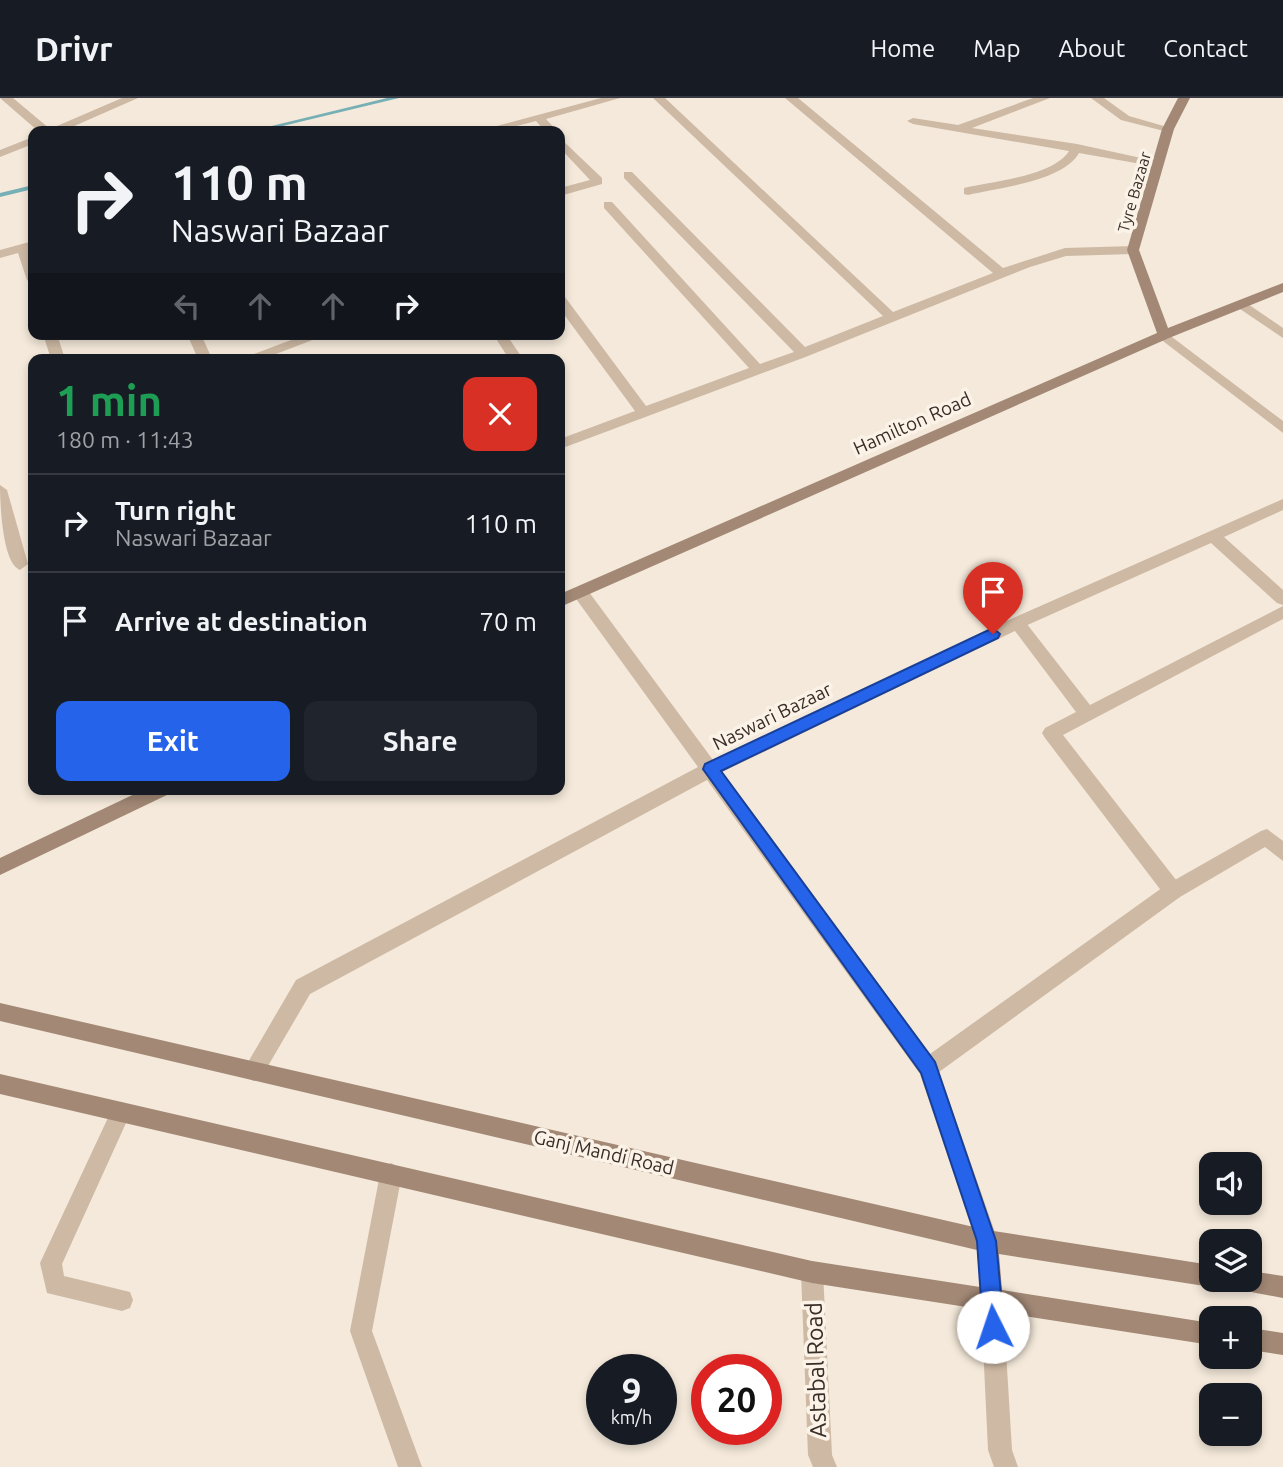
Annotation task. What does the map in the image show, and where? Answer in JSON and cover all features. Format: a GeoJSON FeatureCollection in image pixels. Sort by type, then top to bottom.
{"type":"FeatureCollection","features":[{"type":"Feature","properties":{"kind":"main road","name":"Tyre Bazaar"},"geometry":{"type":"LineString","coordinates":[[1164,335],[1133,250],[1168,130],[1184,98]]}},
{"type":"Feature","properties":{"kind":"main road","name":"Hamilton Road"},"geometry":{"type":"LineString","coordinates":[[565,599],[1164,335],[1283,287]]}},
{"type":"Feature","properties":{"kind":"main road"},"geometry":{"type":"LineString","coordinates":[[0,867],[150,795]]}},
{"type":"Feature","properties":{"kind":"main road","name":"Ganj Mandi Road"},"geometry":{"type":"LineString","coordinates":[[0,1012],[986,1241],[1199,1274]]}},
{"type":"Feature","properties":{"kind":"main road"},"geometry":{"type":"LineString","coordinates":[[0,1084],[812,1272],[1199,1332]]}},
{"type":"Feature","properties":{"kind":"main road"},"geometry":{"type":"LineString","coordinates":[[986,1241],[992,1302]]}},
{"type":"Feature","properties":{"kind":"main road"},"geometry":{"type":"LineString","coordinates":[[1262,1284],[1283,1287]]}},
{"type":"Feature","properties":{"kind":"main road"},"geometry":{"type":"LineString","coordinates":[[1262,1341],[1283,1344]]}},
{"type":"Feature","properties":{"kind":"street"},"geometry":{"type":"LineString","coordinates":[[6,98],[39,126]]}},
{"type":"Feature","properties":{"kind":"street"},"geometry":{"type":"LineString","coordinates":[[66,126],[132,98]]}},
{"type":"Feature","properties":{"kind":"street"},"geometry":{"type":"LineString","coordinates":[[503,126],[614,98]]}},
{"type":"Feature","properties":{"kind":"street"},"geometry":{"type":"LineString","coordinates":[[659,98],[892,317]]}},
{"type":"Feature","properties":{"kind":"street"},"geometry":{"type":"LineString","coordinates":[[791,98],[1002,274]]}},
{"type":"Feature","properties":{"kind":"street"},"geometry":{"type":"LineString","coordinates":[[960,128],[1044,98]]}},
{"type":"Feature","properties":{"kind":"street"},"geometry":{"type":"LineString","coordinates":[[1097,98],[1125,118],[1168,130]]}},
{"type":"Feature","properties":{"kind":"street"},"geometry":{"type":"LineString","coordinates":[[538,117],[546,126]]}},
{"type":"Feature","properties":{"kind":"street"},"geometry":{"type":"LineString","coordinates":[[913,121],[1158,163]]}},
{"type":"Feature","properties":{"kind":"street"},"geometry":{"type":"LineString","coordinates":[[0,154],[28,142]]}},
{"type":"Feature","properties":{"kind":"street"},"geometry":{"type":"LineString","coordinates":[[565,146],[598,181],[565,191]]}},
{"type":"Feature","properties":{"kind":"street"},"geometry":{"type":"LineString","coordinates":[[968,191],[1045,173],[1068,162],[1077,147]]}},
{"type":"Feature","properties":{"kind":"street"},"geometry":{"type":"LineString","coordinates":[[628,175],[803,353]]}},
{"type":"Feature","properties":{"kind":"street"},"geometry":{"type":"LineString","coordinates":[[608,205],[758,370]]}},
{"type":"Feature","properties":{"kind":"street"},"geometry":{"type":"LineString","coordinates":[[0,254],[28,247]]}},
{"type":"Feature","properties":{"kind":"street"},"geometry":{"type":"LineString","coordinates":[[565,442],[1065,252],[1133,250]]}},
{"type":"Feature","properties":{"kind":"street"},"geometry":{"type":"LineString","coordinates":[[1242,304],[1283,334]]}},
{"type":"Feature","properties":{"kind":"street"},"geometry":{"type":"LineString","coordinates":[[565,307],[643,412]]}},
{"type":"Feature","properties":{"kind":"street"},"geometry":{"type":"LineString","coordinates":[[1164,335],[1283,428]]}},
{"type":"Feature","properties":{"kind":"street"},"geometry":{"type":"LineString","coordinates":[[263,354],[304,340]]}},
{"type":"Feature","properties":{"kind":"street"},"geometry":{"type":"LineString","coordinates":[[0,490],[20,564]]}},
{"type":"Feature","properties":{"kind":"street","name":"Naswari Bazaar"},"geometry":{"type":"LineString","coordinates":[[254,1071],[303,987],[710,769],[1017,623],[1283,504]]}},
{"type":"Feature","properties":{"kind":"street"},"geometry":{"type":"LineString","coordinates":[[1212,535],[1283,598]]}},
{"type":"Feature","properties":{"kind":"street"},"geometry":{"type":"LineString","coordinates":[[580,592],[928,1068],[986,1241]]}},
{"type":"Feature","properties":{"kind":"street"},"geometry":{"type":"LineString","coordinates":[[1173,891],[1051,733],[1283,612]]}},
{"type":"Feature","properties":{"kind":"street"},"geometry":{"type":"LineString","coordinates":[[1017,623],[1087,714]]}},
{"type":"Feature","properties":{"kind":"street"},"geometry":{"type":"LineString","coordinates":[[928,1068],[1173,891],[1275,833],[1283,853]]}},
{"type":"Feature","properties":{"kind":"street"},"geometry":{"type":"LineString","coordinates":[[121,1112],[51,1263],[55,1284],[122,1300]]}},
{"type":"Feature","properties":{"kind":"street"},"geometry":{"type":"LineString","coordinates":[[391,1174],[361,1331],[410,1467]]}},
{"type":"Feature","properties":{"kind":"street","name":"Astabal Road"},"geometry":{"type":"LineString","coordinates":[[812,1272],[820,1455],[825,1467]]}},
{"type":"Feature","properties":{"kind":"street"},"geometry":{"type":"LineString","coordinates":[[992,1302],[1000,1450],[1006,1467]]}},
{"type":"Feature","properties":{"kind":"waterway"},"geometry":{"type":"LineString","coordinates":[[276,126],[396,98]]}},
{"type":"Feature","properties":{"kind":"waterway"},"geometry":{"type":"LineString","coordinates":[[0,195],[28,188]]}},
{"type":"Feature","properties":{"kind":"route"},"geometry":{"type":"LineString","coordinates":[[993,634],[710,769],[928,1068],[986,1241],[993,1327]]}}]}
